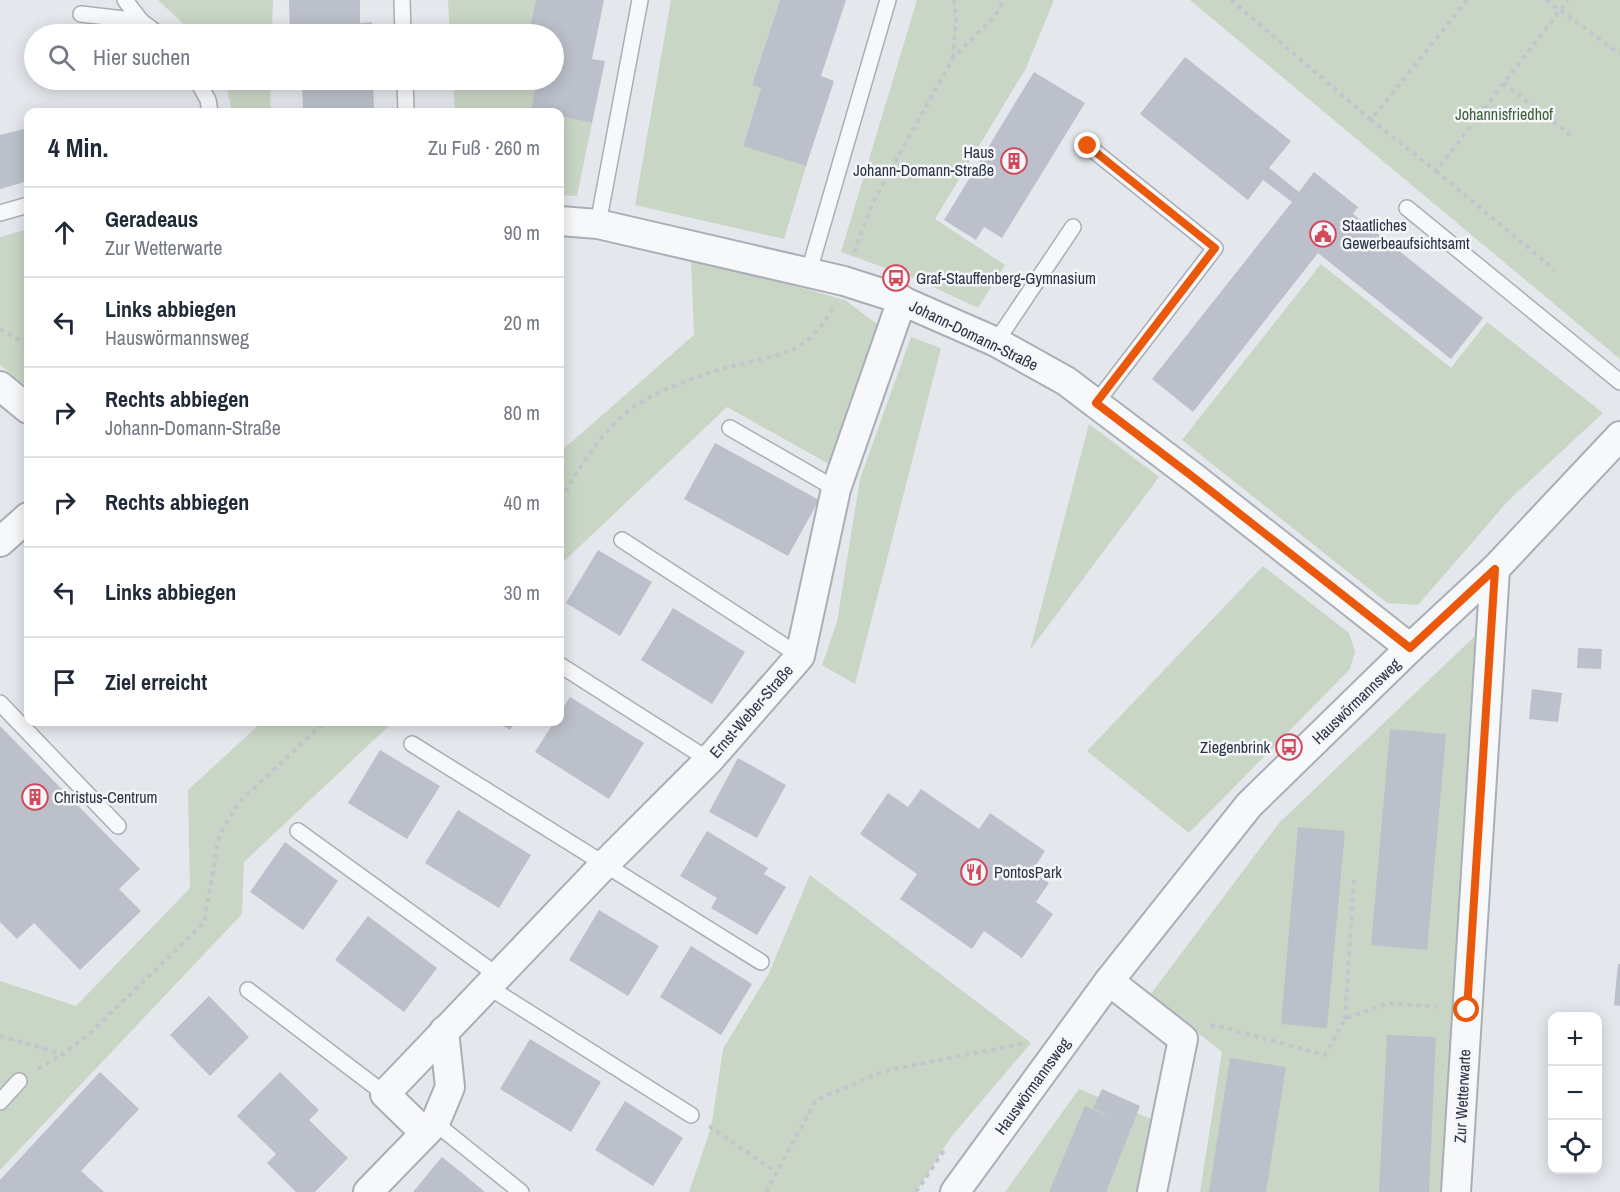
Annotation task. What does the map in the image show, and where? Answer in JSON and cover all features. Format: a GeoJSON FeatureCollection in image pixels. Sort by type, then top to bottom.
{"type":"FeatureCollection","features":[{"type":"Feature","properties":{"kind":"street","name":"Johann-Domann-Straße"},"geometry":{"type":"LineString","coordinates":[[564,220],[598,224],[844,281],[902,300],[996,342],[1066,381],[1096,403],[1410,648]]}},
{"type":"Feature","properties":{"kind":"street","name":"Ernst-Weber-Straße"},"geometry":{"type":"LineString","coordinates":[[385,1094],[604,865],[709,760],[800,656],[836,489],[902,300]]}},
{"type":"Feature","properties":{"kind":"street"},"geometry":{"type":"LineString","coordinates":[[0,386],[24,406]]}},
{"type":"Feature","properties":{"kind":"street","name":"Hauswörmannsweg"},"geometry":{"type":"LineString","coordinates":[[955,1192],[1109,981],[1249,805],[1410,648],[1495,569],[1620,436]]}},
{"type":"Feature","properties":{"kind":"street"},"geometry":{"type":"LineString","coordinates":[[0,542],[24,521]]}},
{"type":"Feature","properties":{"kind":"street","name":"Zur Wetterwarte"},"geometry":{"type":"LineString","coordinates":[[1456,1192],[1495,569]]}},
{"type":"Feature","properties":{"kind":"street"},"geometry":{"type":"LineString","coordinates":[[1109,981],[1183,1040],[1152,1192]]}},
{"type":"Feature","properties":{"kind":"street"},"geometry":{"type":"LineString","coordinates":[[368,1192],[430,1128],[450,1087],[444,1032]]}},
{"type":"Feature","properties":{"kind":"street"},"geometry":{"type":"LineString","coordinates":[[385,1094],[430,1128]]}},
{"type":"Feature","properties":{"kind":"lane"},"geometry":{"type":"LineString","coordinates":[[124,0],[145,24]]}},
{"type":"Feature","properties":{"kind":"lane"},"geometry":{"type":"LineString","coordinates":[[402,0],[403,24]]}},
{"type":"Feature","properties":{"kind":"lane"},"geometry":{"type":"LineString","coordinates":[[598,224],[640,0]]}},
{"type":"Feature","properties":{"kind":"lane"},"geometry":{"type":"LineString","coordinates":[[808,271],[888,0]]}},
{"type":"Feature","properties":{"kind":"lane"},"geometry":{"type":"LineString","coordinates":[[81,14],[141,21]]}},
{"type":"Feature","properties":{"kind":"lane"},"geometry":{"type":"LineString","coordinates":[[203,90],[209,108]]}},
{"type":"Feature","properties":{"kind":"lane"},"geometry":{"type":"LineString","coordinates":[[405,90],[406,108]]}},
{"type":"Feature","properties":{"kind":"lane"},"geometry":{"type":"LineString","coordinates":[[1088,146],[1215,248],[1096,403]]}},
{"type":"Feature","properties":{"kind":"lane"},"geometry":{"type":"LineString","coordinates":[[0,213],[24,206]]}},
{"type":"Feature","properties":{"kind":"lane"},"geometry":{"type":"LineString","coordinates":[[1407,208],[1620,382]]}},
{"type":"Feature","properties":{"kind":"lane"},"geometry":{"type":"LineString","coordinates":[[996,342],[1073,227]]}},
{"type":"Feature","properties":{"kind":"lane"},"geometry":{"type":"LineString","coordinates":[[730,428],[836,489]]}},
{"type":"Feature","properties":{"kind":"lane"},"geometry":{"type":"LineString","coordinates":[[622,540],[800,656]]}},
{"type":"Feature","properties":{"kind":"lane"},"geometry":{"type":"LineString","coordinates":[[564,668],[709,760]]}},
{"type":"Feature","properties":{"kind":"lane"},"geometry":{"type":"LineString","coordinates":[[0,703],[118,826]]}},
{"type":"Feature","properties":{"kind":"lane"},"geometry":{"type":"LineString","coordinates":[[412,744],[761,962]]}},
{"type":"Feature","properties":{"kind":"lane"},"geometry":{"type":"LineString","coordinates":[[298,831],[492,981],[691,1115]]}},
{"type":"Feature","properties":{"kind":"lane"},"geometry":{"type":"LineString","coordinates":[[248,990],[385,1094]]}},
{"type":"Feature","properties":{"kind":"lane"},"geometry":{"type":"LineString","coordinates":[[0,1102],[19,1081]]}},
{"type":"Feature","properties":{"kind":"lane"},"geometry":{"type":"LineString","coordinates":[[430,1128],[521,1192]]}},
{"type":"Feature","properties":{"kind":"path"},"geometry":{"type":"LineString","coordinates":[[952,58],[956,19],[954,0]]}},
{"type":"Feature","properties":{"kind":"path"},"geometry":{"type":"LineString","coordinates":[[564,493],[601,437],[631,408],[667,389],[729,367],[777,354],[806,342],[826,321],[837,302],[874,200],[952,58],[995,16],[1004,0]]}},
{"type":"Feature","properties":{"kind":"path"},"geometry":{"type":"LineString","coordinates":[[1231,0],[1371,120],[1555,270]]}},
{"type":"Feature","properties":{"kind":"path"},"geometry":{"type":"LineString","coordinates":[[1371,120],[1467,0]]}},
{"type":"Feature","properties":{"kind":"path"},"geometry":{"type":"LineString","coordinates":[[1546,0],[1620,54]]}},
{"type":"Feature","properties":{"kind":"path"},"geometry":{"type":"LineString","coordinates":[[1436,171],[1568,0]]}},
{"type":"Feature","properties":{"kind":"path"},"geometry":{"type":"LineString","coordinates":[[1503,84],[1572,136]]}},
{"type":"Feature","properties":{"kind":"path"},"geometry":{"type":"LineString","coordinates":[[0,329],[24,343]]}},
{"type":"Feature","properties":{"kind":"path"},"geometry":{"type":"LineString","coordinates":[[0,1036],[63,1054],[98,1026],[204,923],[219,836],[239,802],[321,726]]}},
{"type":"Feature","properties":{"kind":"path"},"geometry":{"type":"LineString","coordinates":[[1183,1040],[1214,1025],[1325,1054],[1346,1019],[1354,878]]}},
{"type":"Feature","properties":{"kind":"path"},"geometry":{"type":"LineString","coordinates":[[1346,1019],[1389,1004],[1467,1010]]}},
{"type":"Feature","properties":{"kind":"path"},"geometry":{"type":"LineString","coordinates":[[766,1192],[816,1100],[884,1071],[1033,1042]]}},
{"type":"Feature","properties":{"kind":"path"},"geometry":{"type":"LineString","coordinates":[[691,1115],[776,1172]]}},
{"type":"Feature","properties":{"kind":"green space"},"geometry":{"type":"Polygon","coordinates":[[[158,0],[273,0],[272,24],[183,24],[158,0]]]}},
{"type":"Feature","properties":{"kind":"green space"},"geometry":{"type":"Polygon","coordinates":[[[448,0],[536,0],[530,24],[449,24],[448,0]]]}},
{"type":"Feature","properties":{"kind":"green space"},"geometry":{"type":"Polygon","coordinates":[[[671,0],[780,0],[752,85],[761,88],[743,145],[806,166],[784,239],[635,205],[671,0]]]}},
{"type":"Feature","properties":{"kind":"green space"},"geometry":{"type":"Polygon","coordinates":[[[917,0],[1054,0],[1026,68],[935,219],[1005,265],[978,308],[916,279],[841,252],[917,0]]]}},
{"type":"Feature","properties":{"kind":"green space","name":"Johannisfriedhof"},"geometry":{"type":"Polygon","coordinates":[[[1190,0],[1620,0],[1620,359],[1190,0]]]}},
{"type":"Feature","properties":{"kind":"green space"},"geometry":{"type":"Polygon","coordinates":[[[227,90],[271,90],[270,108],[231,108],[227,90]]]}},
{"type":"Feature","properties":{"kind":"green space"},"geometry":{"type":"Polygon","coordinates":[[[454,90],[535,90],[531,108],[455,108],[454,90]]]}},
{"type":"Feature","properties":{"kind":"green space"},"geometry":{"type":"Polygon","coordinates":[[[564,117],[592,123],[577,196],[564,195],[564,117]]]}},
{"type":"Feature","properties":{"kind":"green space"},"geometry":{"type":"Polygon","coordinates":[[[24,230],[24,385],[0,365],[0,237],[24,230]]]}},
{"type":"Feature","properties":{"kind":"green space"},"geometry":{"type":"Polygon","coordinates":[[[691,257],[845,300],[878,325],[829,464],[727,407],[564,561],[564,449],[694,335],[691,257]]]}},
{"type":"Feature","properties":{"kind":"green space"},"geometry":{"type":"Polygon","coordinates":[[[1321,264],[1451,368],[1487,322],[1603,413],[1508,501],[1418,605],[1387,603],[1182,440],[1321,264]]]}},
{"type":"Feature","properties":{"kind":"green space"},"geometry":{"type":"Polygon","coordinates":[[[911,337],[941,348],[855,684],[822,665],[837,622],[860,479],[911,337]]]}},
{"type":"Feature","properties":{"kind":"green space"},"geometry":{"type":"Polygon","coordinates":[[[1089,424],[1159,477],[1030,650],[1089,424]]]}},
{"type":"Feature","properties":{"kind":"green space"},"geometry":{"type":"Polygon","coordinates":[[[1263,566],[1349,633],[1355,651],[1350,669],[1189,833],[1087,751],[1263,566]]]}},
{"type":"Feature","properties":{"kind":"green space"},"geometry":{"type":"Polygon","coordinates":[[[1475,636],[1441,1192],[1200,1192],[1222,1052],[1150,995],[1279,823],[1475,636]]]}},
{"type":"Feature","properties":{"kind":"green space"},"geometry":{"type":"Polygon","coordinates":[[[258,726],[389,726],[244,862],[242,914],[0,1170],[0,981],[76,1006],[190,888],[188,790],[258,726]]]}},
{"type":"Feature","properties":{"kind":"green space"},"geometry":{"type":"Polygon","coordinates":[[[810,875],[1031,1043],[951,1137],[916,1192],[689,1192],[711,1128],[723,1049],[769,973],[810,875]]]}},
{"type":"Feature","properties":{"kind":"green space"},"geometry":{"type":"Polygon","coordinates":[[[1079,1089],[1156,1121],[1140,1192],[1005,1192],[1079,1089]]]}},
{"type":"Feature","properties":{"kind":"building"},"geometry":{"type":"Polygon","coordinates":[[[289,0],[360,0],[360,23],[372,22],[372,24],[290,24],[289,0]]]}},
{"type":"Feature","properties":{"kind":"building"},"geometry":{"type":"Polygon","coordinates":[[[536,0],[604,0],[592,59],[605,61],[592,123],[564,117],[564,108],[531,108],[535,90],[564,90],[564,24],[530,24],[536,0]]]}},
{"type":"Feature","properties":{"kind":"building"},"geometry":{"type":"Polygon","coordinates":[[[780,0],[846,0],[821,76],[834,81],[806,166],[743,146],[761,88],[752,85],[780,0]]]}},
{"type":"Feature","properties":{"kind":"building","name":"Staatliches Gewerbeaufsichtsamt"},"geometry":{"type":"Polygon","coordinates":[[[1185,57],[1291,141],[1269,168],[1299,192],[1314,172],[1358,207],[1353,214],[1483,318],[1451,359],[1318,253],[1193,412],[1152,379],[1292,202],[1263,180],[1248,200],[1140,114],[1185,57]]]}},
{"type":"Feature","properties":{"kind":"building","name":"Haus Johann-Domann-Straße"},"geometry":{"type":"Polygon","coordinates":[[[1034,72],[1085,103],[1002,238],[984,227],[976,240],[944,220],[1034,72]]]}},
{"type":"Feature","properties":{"kind":"building"},"geometry":{"type":"Polygon","coordinates":[[[302,90],[373,90],[374,108],[303,108],[302,90]]]}},
{"type":"Feature","properties":{"kind":"building"},"geometry":{"type":"Polygon","coordinates":[[[24,129],[24,182],[0,189],[0,135],[24,129]]]}},
{"type":"Feature","properties":{"kind":"building"},"geometry":{"type":"Polygon","coordinates":[[[715,443],[819,500],[788,556],[684,499],[715,443]]]}},
{"type":"Feature","properties":{"kind":"building"},"geometry":{"type":"Polygon","coordinates":[[[598,550],[652,582],[620,636],[566,603],[598,550]]]}},
{"type":"Feature","properties":{"kind":"building"},"geometry":{"type":"Polygon","coordinates":[[[673,608],[745,652],[712,704],[641,660],[673,608]]]}},
{"type":"Feature","properties":{"kind":"building"},"geometry":{"type":"Polygon","coordinates":[[[1578,648],[1602,649],[1601,669],[1577,668],[1578,648]]]}},
{"type":"Feature","properties":{"kind":"building"},"geometry":{"type":"Polygon","coordinates":[[[1532,689],[1562,693],[1558,722],[1529,719],[1532,689]]]}},
{"type":"Feature","properties":{"kind":"building"},"geometry":{"type":"Polygon","coordinates":[[[570,697],[644,743],[609,799],[535,752],[551,726],[564,726],[564,707],[570,697]]]}},
{"type":"Feature","properties":{"kind":"building","name":"Christus-Centrum"},"geometry":{"type":"Polygon","coordinates":[[[0,726],[140,869],[119,889],[141,911],[80,970],[34,923],[17,939],[0,922],[0,726]]]}},
{"type":"Feature","properties":{"kind":"building"},"geometry":{"type":"Polygon","coordinates":[[[1390,729],[1446,734],[1427,950],[1371,945],[1390,729]]]}},
{"type":"Feature","properties":{"kind":"building"},"geometry":{"type":"Polygon","coordinates":[[[380,750],[440,786],[407,839],[348,803],[380,750]]]}},
{"type":"Feature","properties":{"kind":"building"},"geometry":{"type":"Polygon","coordinates":[[[738,758],[786,785],[757,838],[709,812],[738,758]]]}},
{"type":"Feature","properties":{"kind":"building","name":"PontosPark"},"geometry":{"type":"Polygon","coordinates":[[[921,789],[979,829],[990,813],[1045,851],[1032,871],[1049,883],[1036,902],[1053,914],[1022,958],[984,931],[972,949],[900,899],[917,874],[860,834],[888,793],[908,807],[921,789]]]}},
{"type":"Feature","properties":{"kind":"building"},"geometry":{"type":"Polygon","coordinates":[[[458,810],[531,855],[499,908],[425,863],[458,810]]]}},
{"type":"Feature","properties":{"kind":"building"},"geometry":{"type":"Polygon","coordinates":[[[1298,827],[1345,831],[1327,1028],[1281,1024],[1298,827]]]}},
{"type":"Feature","properties":{"kind":"building"},"geometry":{"type":"Polygon","coordinates":[[[707,831],[768,868],[764,874],[786,887],[757,935],[711,908],[717,898],[680,876],[707,831]]]}},
{"type":"Feature","properties":{"kind":"building"},"geometry":{"type":"Polygon","coordinates":[[[285,842],[338,881],[303,930],[250,892],[285,842]]]}},
{"type":"Feature","properties":{"kind":"building"},"geometry":{"type":"Polygon","coordinates":[[[599,910],[659,946],[628,996],[569,960],[599,910]]]}},
{"type":"Feature","properties":{"kind":"building"},"geometry":{"type":"Polygon","coordinates":[[[368,916],[437,968],[404,1012],[335,960],[368,916]]]}},
{"type":"Feature","properties":{"kind":"building"},"geometry":{"type":"Polygon","coordinates":[[[691,946],[752,984],[721,1035],[660,997],[691,946]]]}},
{"type":"Feature","properties":{"kind":"building"},"geometry":{"type":"Polygon","coordinates":[[[1618,964],[1620,964],[1620,1006],[1614,1005],[1618,964]]]}},
{"type":"Feature","properties":{"kind":"building"},"geometry":{"type":"Polygon","coordinates":[[[209,996],[249,1037],[210,1076],[170,1035],[209,996]]]}},
{"type":"Feature","properties":{"kind":"building"},"geometry":{"type":"Polygon","coordinates":[[[1387,1035],[1436,1037],[1429,1192],[1379,1192],[1387,1035]]]}},
{"type":"Feature","properties":{"kind":"building"},"geometry":{"type":"Polygon","coordinates":[[[530,1039],[601,1082],[571,1132],[500,1089],[530,1039]]]}},
{"type":"Feature","properties":{"kind":"building"},"geometry":{"type":"Polygon","coordinates":[[[1230,1058],[1286,1067],[1266,1192],[1209,1192],[1230,1058]]]}},
{"type":"Feature","properties":{"kind":"building"},"geometry":{"type":"Polygon","coordinates":[[[100,1072],[139,1109],[81,1171],[104,1192],[0,1192],[0,1180],[100,1072]]]}},
{"type":"Feature","properties":{"kind":"building"},"geometry":{"type":"Polygon","coordinates":[[[280,1072],[319,1110],[309,1120],[348,1158],[315,1192],[296,1192],[267,1163],[276,1154],[237,1116],[280,1072]]]}},
{"type":"Feature","properties":{"kind":"building"},"geometry":{"type":"Polygon","coordinates":[[[1102,1089],[1140,1106],[1106,1192],[1049,1192],[1085,1106],[1116,1119],[1093,1108],[1102,1089]]]}},
{"type":"Feature","properties":{"kind":"building"},"geometry":{"type":"Polygon","coordinates":[[[625,1101],[683,1138],[653,1186],[595,1150],[625,1101]]]}},
{"type":"Feature","properties":{"kind":"building"},"geometry":{"type":"Polygon","coordinates":[[[442,1157],[462,1173],[485,1192],[413,1192],[442,1157]]]}},
{"type":"Feature","properties":{"kind":"place","name":"Haus Johann-Domann-Straße"},"geometry":{"type":"Point","coordinates":[1014,161]}},
{"type":"Feature","properties":{"kind":"place","name":"Staatliches Gewerbeaufsichtsamt"},"geometry":{"type":"Point","coordinates":[1323,234]}},
{"type":"Feature","properties":{"kind":"place","name":"Graf-Stauffenberg-Gymnasium"},"geometry":{"type":"Point","coordinates":[896,278]}},
{"type":"Feature","properties":{"kind":"place","name":"Ziegenbrink"},"geometry":{"type":"Point","coordinates":[1289,747]}},
{"type":"Feature","properties":{"kind":"place","name":"Christus-Centrum"},"geometry":{"type":"Point","coordinates":[35,797]}},
{"type":"Feature","properties":{"kind":"place","name":"PontosPark"},"geometry":{"type":"Point","coordinates":[974,872]}},
{"type":"Feature","properties":{"kind":"route"},"geometry":{"type":"LineString","coordinates":[[1088,146],[1215,248],[1096,403],[1410,648],[1495,569],[1467,1010]]}}]}
